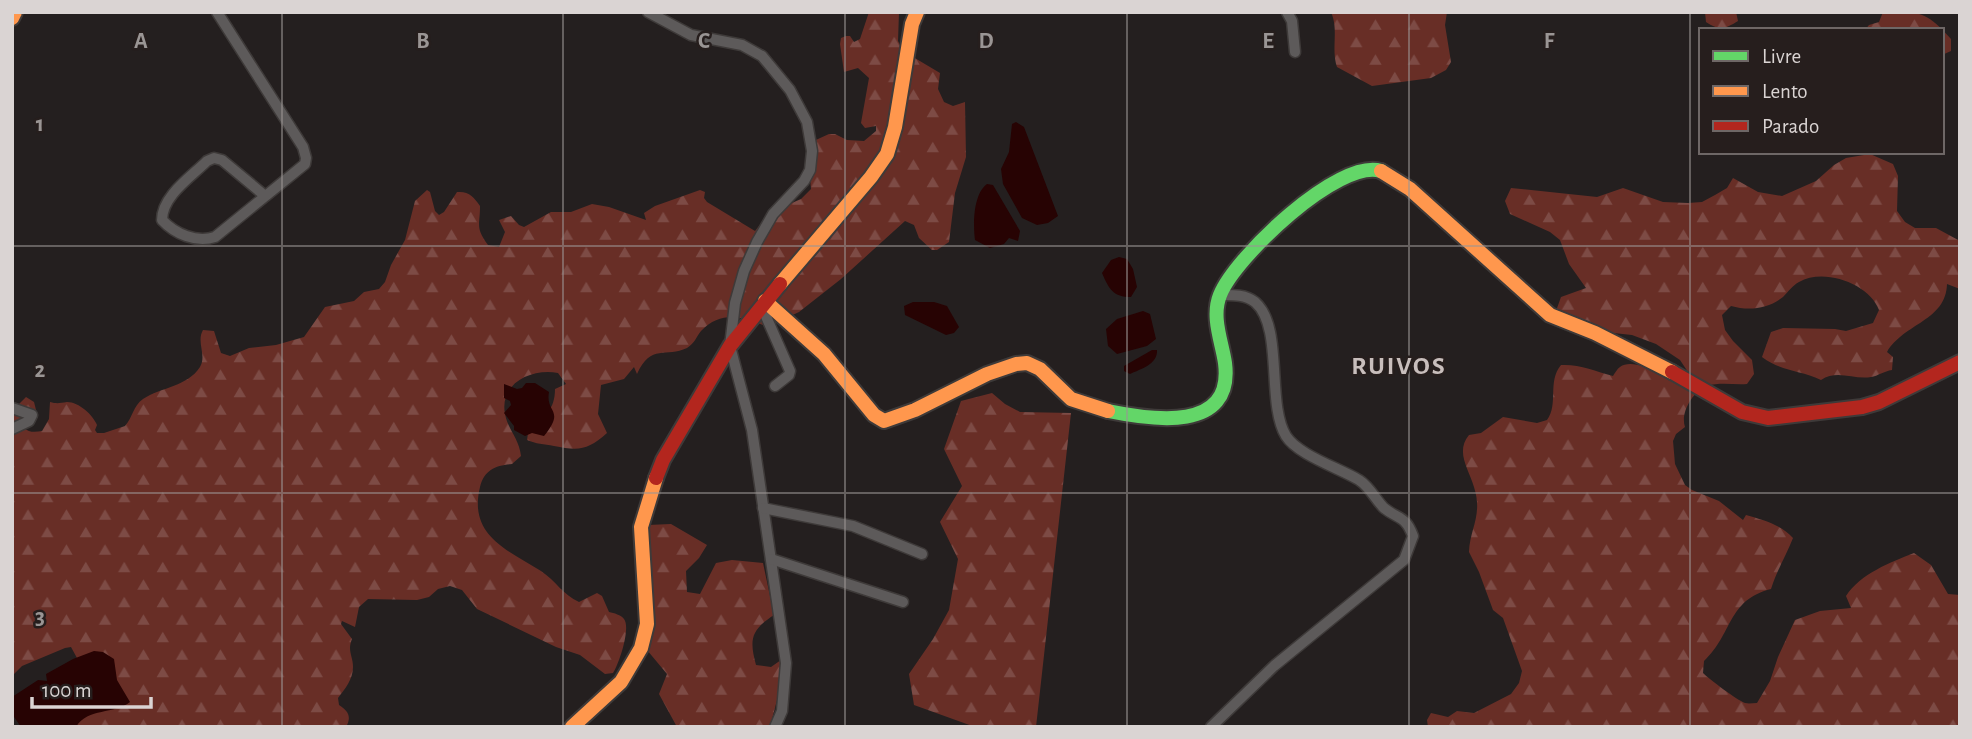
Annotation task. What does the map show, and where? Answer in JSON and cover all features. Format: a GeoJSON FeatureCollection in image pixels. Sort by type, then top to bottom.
{"type":"FeatureCollection","features":[{"type":"Feature","properties":{"kind":"street"},"geometry":{"type":"LineString","coordinates":[[12,18],[15,12]]}},
{"type":"Feature","properties":{"kind":"street"},"geometry":{"type":"LineString","coordinates":[[217,12],[303,147],[305,164],[299,172],[264,195],[215,237],[204,241],[193,239],[167,226],[162,220],[166,201],[214,158],[222,160],[264,195]]}},
{"type":"Feature","properties":{"kind":"street"},"geometry":{"type":"LineString","coordinates":[[648,12],[691,35],[742,45],[762,56],[790,90],[807,122],[812,151],[810,170],[804,181],[774,214],[757,242],[744,271],[735,303],[730,346],[752,430],[786,663],[782,711],[775,727]]}},
{"type":"Feature","properties":{"kind":"street"},"geometry":{"type":"LineString","coordinates":[[1287,12],[1292,21],[1295,52]]}},
{"type":"Feature","properties":{"kind":"street"},"geometry":{"type":"LineString","coordinates":[[572,727],[621,682],[641,648],[647,624],[641,527],[646,502],[663,460],[730,346],[763,303],[871,177],[887,154],[895,127],[913,16]]}},
{"type":"Feature","properties":{"kind":"street"},"geometry":{"type":"LineString","coordinates":[[763,303],[824,354],[874,415],[884,421],[1009,366],[1026,363],[1038,368],[1068,398],[1084,405],[1119,413],[1171,418],[1199,415],[1214,405],[1223,390],[1225,368],[1217,307],[1226,281],[1285,217],[1337,179],[1367,168],[1385,172],[1410,189],[1550,315],[1595,332],[1742,412],[1768,418],[1862,407],[1879,402],[1960,362]]}},
{"type":"Feature","properties":{"kind":"street"},"geometry":{"type":"LineString","coordinates":[[1211,727],[1274,666],[1404,560],[1413,536],[1401,517],[1385,508],[1360,481],[1300,449],[1286,437],[1280,419],[1269,327],[1262,311],[1254,301],[1240,295],[1219,295]]}},
{"type":"Feature","properties":{"kind":"street"},"geometry":{"type":"LineString","coordinates":[[763,303],[790,370],[789,375],[775,386]]}},
{"type":"Feature","properties":{"kind":"street"},"geometry":{"type":"LineString","coordinates":[[12,408],[32,415],[29,421],[12,429]]}},
{"type":"Feature","properties":{"kind":"street"},"geometry":{"type":"LineString","coordinates":[[763,508],[853,526],[922,554]]}},
{"type":"Feature","properties":{"kind":"street"},"geometry":{"type":"LineString","coordinates":[[771,559],[903,603]]}},
{"type":"Feature","properties":{"kind":"green space"},"geometry":{"type":"Polygon","coordinates":[[[869,12],[899,12],[898,41],[903,51],[940,73],[938,89],[944,102],[953,106],[965,102],[966,157],[955,193],[949,242],[937,250],[932,250],[919,238],[914,225],[905,221],[841,279],[799,312],[767,327],[741,318],[717,320],[701,331],[687,348],[653,355],[642,364],[637,374],[634,367],[624,379],[601,385],[598,414],[607,433],[583,448],[527,440],[529,427],[551,407],[555,389],[566,384],[558,373],[528,376],[512,386],[507,394],[505,414],[521,456],[512,464],[496,467],[484,476],[478,504],[480,518],[485,530],[494,540],[546,575],[568,596],[579,602],[597,593],[602,596],[609,612],[624,619],[625,638],[613,673],[605,674],[580,655],[556,647],[477,609],[462,590],[450,586],[417,600],[368,599],[359,607],[355,627],[342,621],[341,624],[352,639],[352,676],[338,698],[339,705],[348,714],[346,727],[40,727],[77,658],[71,647],[65,648],[22,666],[12,676],[12,406],[19,404],[26,397],[34,402],[36,410],[24,428],[35,432],[42,431],[49,419],[50,402],[72,403],[92,417],[97,425],[97,433],[104,433],[125,426],[143,399],[195,374],[202,362],[203,330],[214,331],[221,353],[230,356],[249,348],[276,345],[304,337],[325,307],[354,301],[364,292],[379,289],[385,282],[405,240],[415,201],[427,190],[439,215],[457,192],[471,195],[480,206],[481,234],[488,245],[499,247],[505,232],[499,220],[511,216],[524,227],[551,212],[571,212],[592,204],[646,220],[644,213],[655,206],[700,190],[705,192],[704,198],[707,202],[755,231],[769,213],[801,199],[811,189],[807,144],[829,134],[847,140],[864,141],[876,131],[876,126],[865,128],[861,123],[869,78],[858,68],[844,72],[840,44],[841,38],[846,36],[850,36],[854,42],[860,39],[869,12]]]}},
{"type":"Feature","properties":{"kind":"green space"},"geometry":{"type":"Polygon","coordinates":[[[1331,12],[1447,12],[1445,25],[1451,62],[1446,70],[1431,78],[1372,86],[1337,67],[1331,12]]]}},
{"type":"Feature","properties":{"kind":"green space"},"geometry":{"type":"Polygon","coordinates":[[[1705,12],[1736,12],[1738,21],[1726,27],[1715,27],[1706,22],[1705,12]]]}},
{"type":"Feature","properties":{"kind":"green space"},"geometry":{"type":"Polygon","coordinates":[[[1883,12],[1914,13],[1928,18],[1940,28],[1867,28],[1879,22],[1883,12]]]}},
{"type":"Feature","properties":{"kind":"green space"},"geometry":{"type":"Polygon","coordinates":[[[1944,32],[1951,39],[1951,51],[1944,54],[1944,32]]]}},
{"type":"Feature","properties":{"kind":"green space"},"geometry":{"type":"Polygon","coordinates":[[[1870,154],[1893,164],[1898,176],[1897,211],[1905,222],[1915,228],[1936,228],[1960,241],[1960,289],[1947,284],[1940,306],[1894,342],[1887,352],[1893,357],[1892,370],[1865,378],[1833,375],[1821,380],[1777,366],[1762,357],[1771,332],[1783,328],[1846,331],[1873,323],[1879,310],[1874,301],[1856,286],[1845,281],[1821,276],[1809,278],[1797,283],[1771,304],[1751,309],[1731,306],[1722,315],[1725,330],[1752,360],[1754,374],[1747,384],[1707,386],[1693,397],[1684,415],[1685,427],[1676,434],[1673,441],[1675,464],[1685,485],[1692,490],[1719,501],[1743,520],[1746,515],[1765,521],[1783,529],[1793,538],[1771,589],[1757,594],[1738,609],[1721,640],[1704,661],[1703,673],[1741,701],[1757,703],[1770,681],[1795,620],[1820,611],[1851,608],[1846,596],[1859,581],[1914,553],[1931,565],[1948,594],[1960,595],[1960,727],[1428,727],[1427,720],[1431,713],[1448,717],[1457,711],[1474,713],[1511,694],[1519,683],[1522,671],[1503,618],[1493,610],[1469,552],[1477,506],[1463,454],[1469,435],[1481,433],[1503,417],[1537,423],[1547,420],[1552,407],[1555,379],[1561,365],[1581,367],[1613,376],[1620,367],[1634,364],[1685,383],[1688,372],[1680,360],[1656,344],[1632,335],[1595,331],[1556,311],[1561,297],[1586,288],[1569,264],[1560,240],[1550,232],[1510,214],[1505,201],[1511,188],[1597,197],[1623,188],[1663,202],[1688,203],[1702,202],[1715,195],[1727,188],[1733,178],[1758,192],[1782,196],[1816,181],[1846,158],[1870,154]]]}},
{"type":"Feature","properties":{"kind":"green space"},"geometry":{"type":"Polygon","coordinates":[[[992,393],[1020,412],[1071,413],[1036,727],[975,727],[914,705],[909,674],[949,610],[958,559],[940,522],[962,486],[944,449],[961,401],[992,393]]]}},
{"type":"Feature","properties":{"kind":"green space"},"geometry":{"type":"Polygon","coordinates":[[[671,524],[707,545],[686,571],[687,592],[700,594],[716,563],[732,560],[763,563],[774,615],[760,625],[754,636],[756,665],[771,667],[781,660],[778,696],[770,727],[677,727],[659,694],[667,674],[647,650],[654,629],[648,525],[671,524]]]}},
{"type":"Feature","properties":{"kind":"shaded area"},"geometry":{"type":"Polygon","coordinates":[[[1016,122],[1024,127],[1058,216],[1048,223],[1037,225],[1022,218],[1003,184],[1001,169],[1009,152],[1012,124],[1016,122]]]}},
{"type":"Feature","properties":{"kind":"shaded area"},"geometry":{"type":"Polygon","coordinates":[[[987,184],[993,185],[1020,231],[1018,241],[1009,238],[1004,244],[990,248],[975,240],[974,218],[977,202],[987,184]]]}},
{"type":"Feature","properties":{"kind":"shaded area"},"geometry":{"type":"Polygon","coordinates":[[[1119,257],[1127,259],[1133,269],[1137,287],[1131,297],[1120,296],[1112,291],[1102,273],[1111,260],[1119,257]]]}},
{"type":"Feature","properties":{"kind":"shaded area"},"geometry":{"type":"Polygon","coordinates":[[[913,302],[934,302],[947,306],[959,327],[954,333],[946,335],[905,315],[904,306],[913,302]]]}},
{"type":"Feature","properties":{"kind":"shaded area"},"geometry":{"type":"Polygon","coordinates":[[[1143,311],[1150,314],[1156,339],[1147,346],[1117,354],[1108,346],[1106,329],[1117,319],[1143,311]]]}},
{"type":"Feature","properties":{"kind":"shaded area"},"geometry":{"type":"Polygon","coordinates":[[[1152,350],[1157,350],[1157,355],[1148,365],[1130,374],[1124,371],[1124,366],[1152,350]]]}},
{"type":"Feature","properties":{"kind":"shaded area"},"geometry":{"type":"Polygon","coordinates":[[[526,383],[535,383],[549,392],[554,421],[544,436],[532,433],[525,436],[514,430],[504,413],[511,405],[510,401],[504,398],[504,384],[517,389],[526,383]]]}},
{"type":"Feature","properties":{"kind":"shaded area"},"geometry":{"type":"Polygon","coordinates":[[[94,651],[103,652],[114,659],[117,680],[130,702],[116,709],[87,716],[76,727],[21,727],[12,714],[12,697],[38,680],[47,681],[46,674],[94,651]]]}},
{"type":"Feature","properties":{"kind":"traffic: fast"},"geometry":{"type":"LineString","coordinates":[[1108,411],[1146,417],[1186,417],[1204,411],[1217,401],[1224,386],[1225,363],[1217,312],[1220,295],[1230,278],[1266,236],[1316,195],[1340,180],[1363,171],[1381,171]]}},
{"type":"Feature","properties":{"kind":"traffic: slow"},"geometry":{"type":"LineString","coordinates":[[12,18],[15,12]]}},
{"type":"Feature","properties":{"kind":"traffic: slow"},"geometry":{"type":"LineString","coordinates":[[780,284],[871,177],[887,154],[895,127],[912,24],[917,12]]}},
{"type":"Feature","properties":{"kind":"traffic: slow"},"geometry":{"type":"LineString","coordinates":[[1381,171],[1410,189],[1550,315],[1595,333],[1672,372]]}},
{"type":"Feature","properties":{"kind":"traffic: slow"},"geometry":{"type":"LineString","coordinates":[[765,301],[824,354],[874,415],[884,421],[915,410],[987,374],[1027,363],[1040,369],[1071,399],[1108,411]]}},
{"type":"Feature","properties":{"kind":"traffic: slow"},"geometry":{"type":"LineString","coordinates":[[572,727],[621,682],[641,648],[647,624],[641,527],[656,478]]}},
{"type":"Feature","properties":{"kind":"traffic: jam"},"geometry":{"type":"LineString","coordinates":[[656,478],[663,460],[730,346],[780,284]]}},
{"type":"Feature","properties":{"kind":"traffic: jam"},"geometry":{"type":"LineString","coordinates":[[1672,372],[1742,412],[1768,418],[1862,407],[1879,402],[1960,362]]}},
{"type":"Feature","properties":{"kind":"district","name":"RUIVOS"},"geometry":{"type":"Point","coordinates":[1399,365]}}]}
